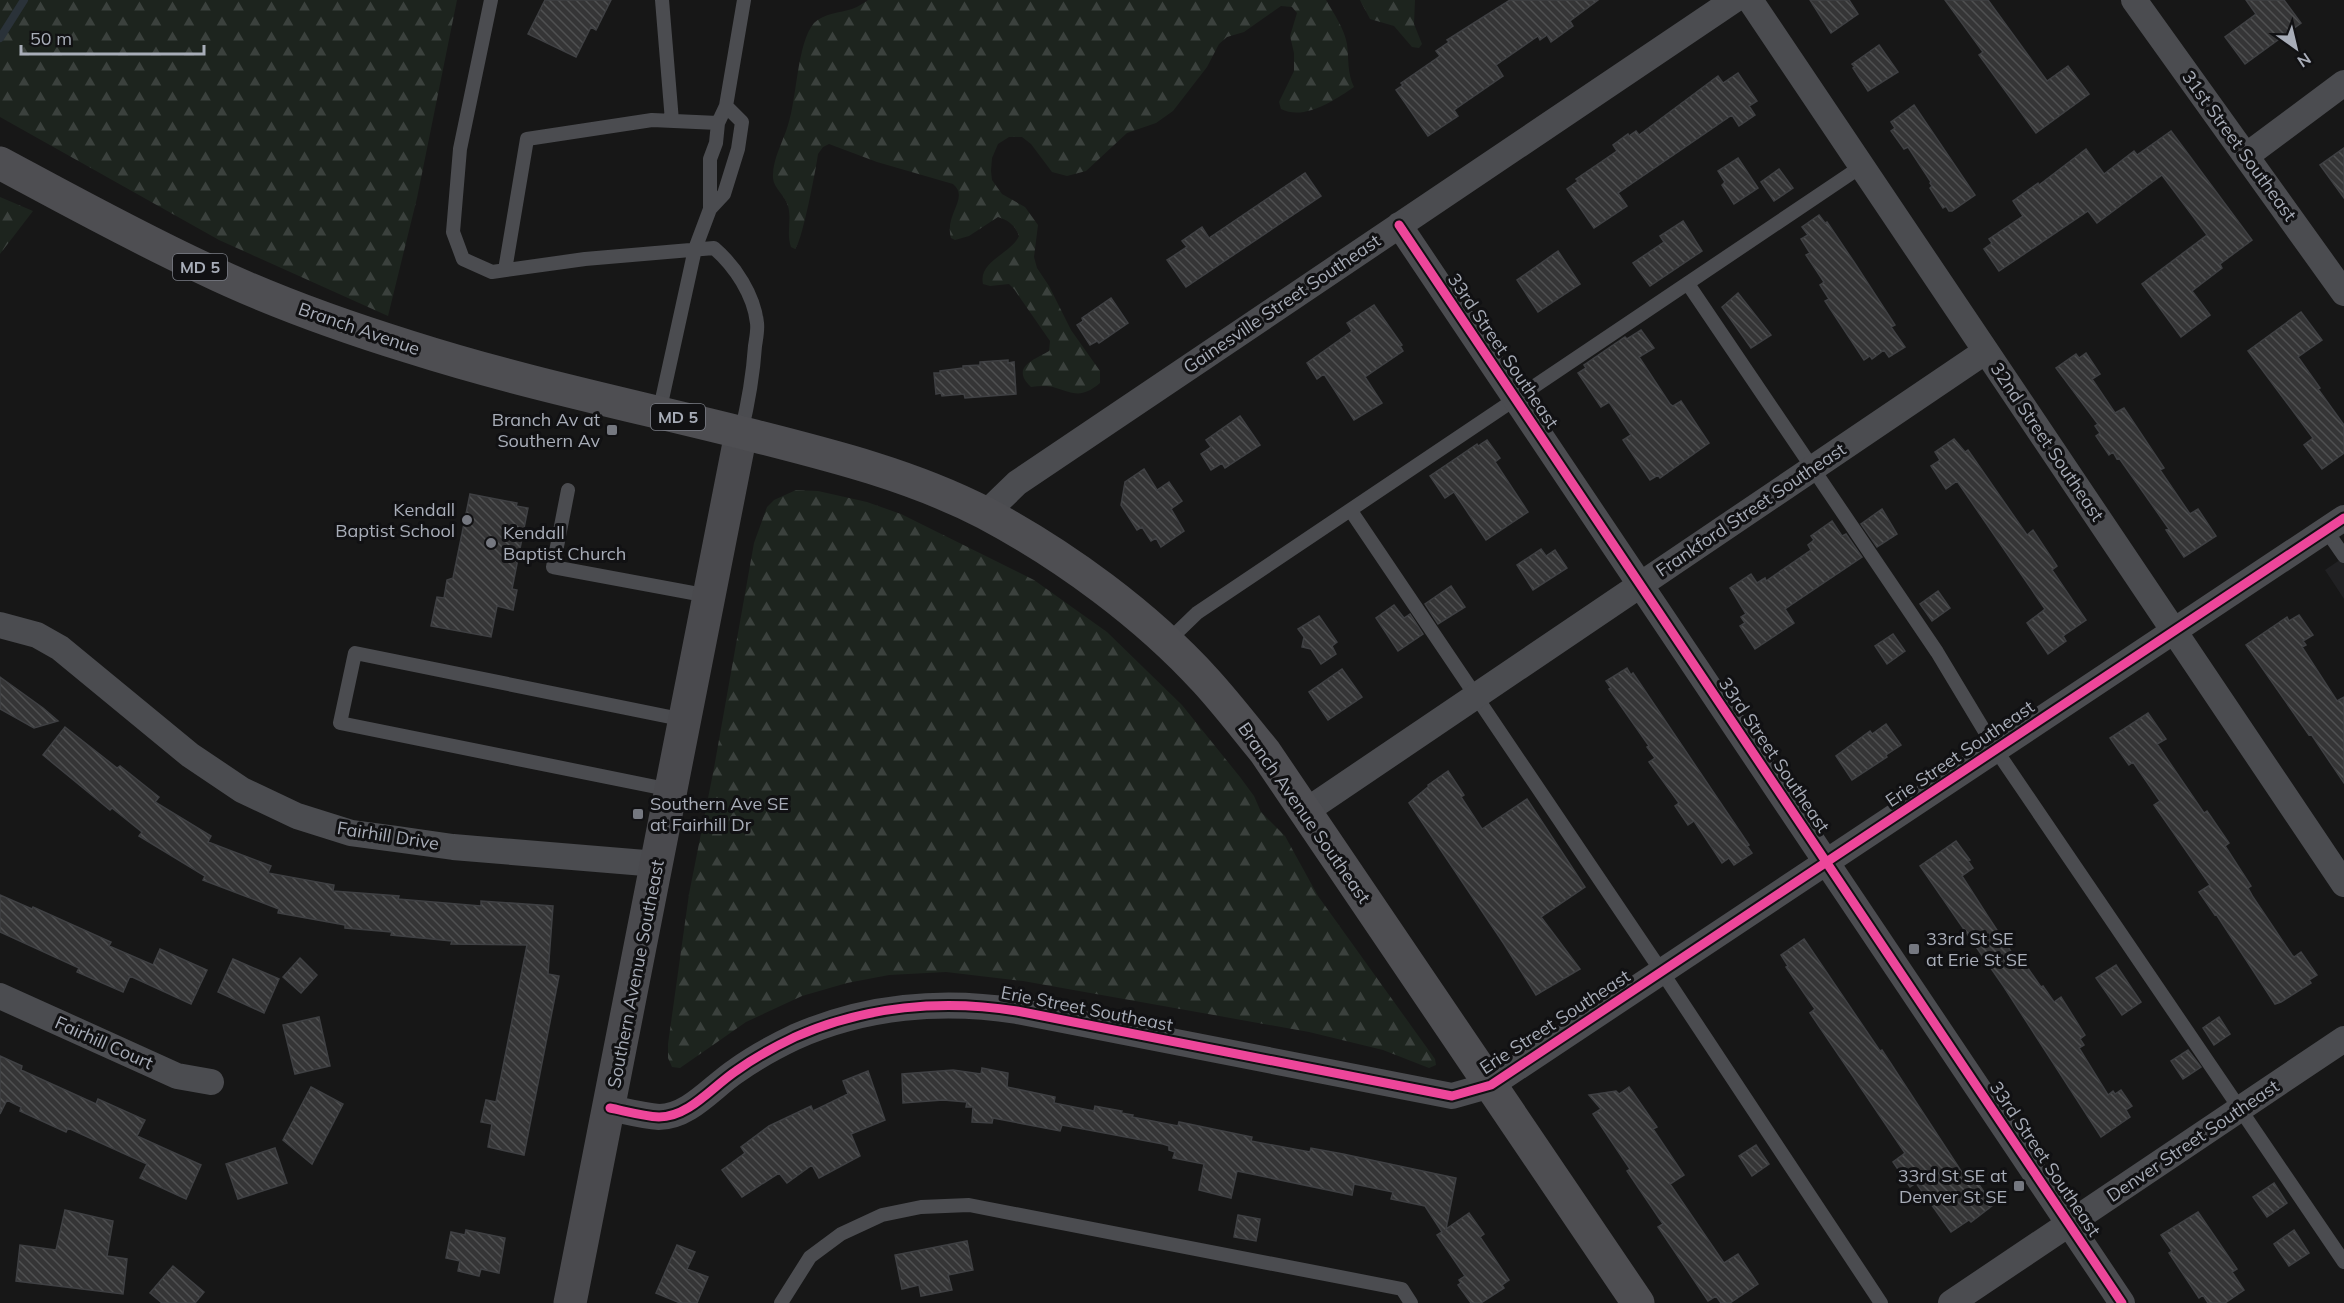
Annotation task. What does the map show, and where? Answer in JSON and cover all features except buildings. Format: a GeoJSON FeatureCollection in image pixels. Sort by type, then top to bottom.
{"type":"FeatureCollection","features":[{"type":"Feature","properties":{"kind":"highway","name":"Branch Avenue"},"geometry":{"type":"LineString","coordinates":[[0,163],[202,268],[321,318],[411,348],[556,388],[741,433]]}},
{"type":"Feature","properties":{"kind":"highway","name":"Branch Avenue Southeast"},"geometry":{"type":"LineString","coordinates":[[741,433],[853,461],[927,487],[986,514],[1055,555],[1128,608],[1167,642],[1207,682],[1265,752],[1638,1303]]}},
{"type":"Feature","properties":{"kind":"main road","name":"Southern Avenue Southeast"},"geometry":{"type":"LineString","coordinates":[[570,1303],[741,433]]}},
{"type":"Feature","properties":{"kind":"street","name":"Gainesville Street Southeast"},"geometry":{"type":"LineString","coordinates":[[986,514],[1017,483],[1734,0]]}},
{"type":"Feature","properties":{"kind":"street","name":"32nd Street Southeast"},"geometry":{"type":"LineString","coordinates":[[1750,0],[2344,884]]}},
{"type":"Feature","properties":{"kind":"street","name":"31st Street Southeast"},"geometry":{"type":"LineString","coordinates":[[2134,0],[2344,293]]}},
{"type":"Feature","properties":{"kind":"street"},"geometry":{"type":"LineString","coordinates":[[2246,156],[2344,83]]}},
{"type":"Feature","properties":{"kind":"street","name":"33rd Street Southeast"},"geometry":{"type":"LineString","coordinates":[[1399,225],[2122,1303]]}},
{"type":"Feature","properties":{"kind":"street","name":"Frankford Street Southeast"},"geometry":{"type":"LineString","coordinates":[[1306,810],[1986,351]]}},
{"type":"Feature","properties":{"kind":"street","name":"Erie Street Southeast"},"geometry":{"type":"LineString","coordinates":[[610,1108],[660,1117],[681,1112],[750,1062],[822,1026],[901,1008],[940,1005],[979,1006],[1017,1011],[1452,1096],[1491,1085],[2335,524]]}},
{"type":"Feature","properties":{"kind":"street","name":"Fairhill Drive"},"geometry":{"type":"LineString","coordinates":[[0,625],[37,635],[60,648],[190,755],[242,790],[297,816],[351,833],[453,847],[657,864]]}},
{"type":"Feature","properties":{"kind":"street","name":"Fairhill Court"},"geometry":{"type":"LineString","coordinates":[[0,996],[177,1076],[211,1082]]}},
{"type":"Feature","properties":{"kind":"street","name":"Denver Street Southeast"},"geometry":{"type":"LineString","coordinates":[[1952,1303],[2344,1039]]}},
{"type":"Feature","properties":{"kind":"lane"},"geometry":{"type":"LineString","coordinates":[[490,0],[460,149],[453,232],[463,259],[492,272],[585,259],[714,248],[726,258],[751,300],[757,323],[753,379],[741,433]]}},
{"type":"Feature","properties":{"kind":"lane"},"geometry":{"type":"LineString","coordinates":[[663,0],[672,121]]}},
{"type":"Feature","properties":{"kind":"lane"},"geometry":{"type":"LineString","coordinates":[[710,209],[710,159],[716,143],[718,123],[726,106],[744,0]]}},
{"type":"Feature","properties":{"kind":"lane"},"geometry":{"type":"LineString","coordinates":[[659,413],[694,249],[710,209],[724,194],[738,149],[742,122],[726,106]]}},
{"type":"Feature","properties":{"kind":"lane"},"geometry":{"type":"LineString","coordinates":[[505,270],[527,139],[652,120],[718,123]]}},
{"type":"Feature","properties":{"kind":"lane"},"geometry":{"type":"LineString","coordinates":[[1167,642],[1197,613],[1862,166]]}},
{"type":"Feature","properties":{"kind":"lane"},"geometry":{"type":"LineString","coordinates":[[1688,284],[1937,652],[1996,750],[2344,1262]]}},
{"type":"Feature","properties":{"kind":"lane"},"geometry":{"type":"LineString","coordinates":[[568,490],[554,567],[710,596]]}},
{"type":"Feature","properties":{"kind":"lane"},"geometry":{"type":"LineString","coordinates":[[1351,511],[1474,697],[1662,972],[1881,1303]]}},
{"type":"Feature","properties":{"kind":"lane"},"geometry":{"type":"LineString","coordinates":[[2335,524],[2344,556]]}},
{"type":"Feature","properties":{"kind":"lane"},"geometry":{"type":"LineString","coordinates":[[672,790],[340,723],[355,653],[685,720]]}},
{"type":"Feature","properties":{"kind":"lane"},"geometry":{"type":"LineString","coordinates":[[781,1303],[810,1257],[841,1234],[882,1215],[921,1207],[969,1205],[1402,1289],[1411,1303]]}},
{"type":"Feature","properties":{"kind":"shaded area"},"geometry":{"type":"Polygon","coordinates":[[[2344,557],[2344,599],[2325,570],[2344,557]]]}},
{"type":"Feature","properties":{"kind":"green space"},"geometry":{"type":"Polygon","coordinates":[[[0,0],[457,0],[417,198],[388,316],[219,240],[0,117],[0,0]]]}},
{"type":"Feature","properties":{"kind":"green space"},"geometry":{"type":"Polygon","coordinates":[[[868,0],[1326,0],[1346,38],[1349,71],[1354,87],[1329,103],[1309,111],[1290,112],[1281,109],[1279,102],[1294,71],[1294,53],[1290,36],[1297,13],[1292,7],[1281,6],[1244,32],[1227,37],[1219,44],[1207,67],[1173,111],[1156,123],[1127,133],[1086,171],[1067,176],[1052,172],[1031,144],[1022,137],[1009,137],[998,144],[992,158],[992,180],[1002,194],[1025,207],[1038,225],[1034,257],[1037,268],[1049,286],[1071,330],[1100,371],[1100,383],[1083,393],[1074,393],[1050,386],[1031,387],[1025,380],[1024,369],[1031,361],[1049,351],[1050,341],[1009,284],[990,286],[983,284],[985,269],[1015,242],[1019,236],[1018,232],[1011,224],[998,217],[969,236],[955,240],[951,238],[951,221],[959,195],[958,189],[953,184],[877,162],[829,144],[823,147],[818,154],[801,234],[795,249],[791,247],[788,206],[774,182],[773,171],[791,114],[804,44],[808,32],[818,20],[827,15],[854,8],[868,0]]]}},
{"type":"Feature","properties":{"kind":"green space"},"geometry":{"type":"Polygon","coordinates":[[[1360,0],[1415,0],[1414,24],[1422,44],[1419,48],[1412,47],[1394,26],[1370,19],[1360,0]]]}},
{"type":"Feature","properties":{"kind":"green space"},"geometry":{"type":"Polygon","coordinates":[[[0,197],[33,211],[0,254],[0,197]]]}},
{"type":"Feature","properties":{"kind":"green space"},"geometry":{"type":"Polygon","coordinates":[[[796,490],[818,491],[867,502],[901,514],[1034,580],[1107,632],[1182,705],[1240,777],[1254,796],[1261,812],[1285,836],[1318,896],[1435,1059],[1436,1065],[1429,1068],[1383,1050],[1309,1032],[1023,981],[946,972],[889,975],[847,983],[802,996],[746,1022],[680,1068],[672,1067],[668,1058],[668,1044],[689,894],[754,543],[767,507],[774,500],[796,490]]]}},
{"type":"Feature","properties":{"kind":"waterway"},"geometry":{"type":"LineString","coordinates":[[0,38],[24,0]]}},
{"type":"Feature","properties":{"kind":"cycle path"},"geometry":{"type":"LineString","coordinates":[[1399,225],[2122,1303]]}},
{"type":"Feature","properties":{"kind":"cycle path"},"geometry":{"type":"LineString","coordinates":[[610,1108],[640,1115],[670,1116],[690,1107],[750,1062],[795,1037],[849,1018],[876,1012],[932,1006],[989,1007],[1017,1011],[1452,1096],[1491,1085],[2344,518]]}},
{"type":"Feature","properties":{"kind":"place","name":"Branch Av at Southern Av"},"geometry":{"type":"Point","coordinates":[612,430]}},
{"type":"Feature","properties":{"kind":"place","name":"Kendall Baptist School"},"geometry":{"type":"Point","coordinates":[467,520]}},
{"type":"Feature","properties":{"kind":"place","name":"Kendall Baptist Church"},"geometry":{"type":"Point","coordinates":[491,543]}},
{"type":"Feature","properties":{"kind":"place","name":"Southern Ave SE at Fairhill Dr"},"geometry":{"type":"Point","coordinates":[638,814]}},
{"type":"Feature","properties":{"kind":"place","name":"33rd St SE at Erie St SE"},"geometry":{"type":"Point","coordinates":[1914,949]}},
{"type":"Feature","properties":{"kind":"place","name":"33rd St SE at Denver St SE"},"geometry":{"type":"Point","coordinates":[2019,1186]}}]}
